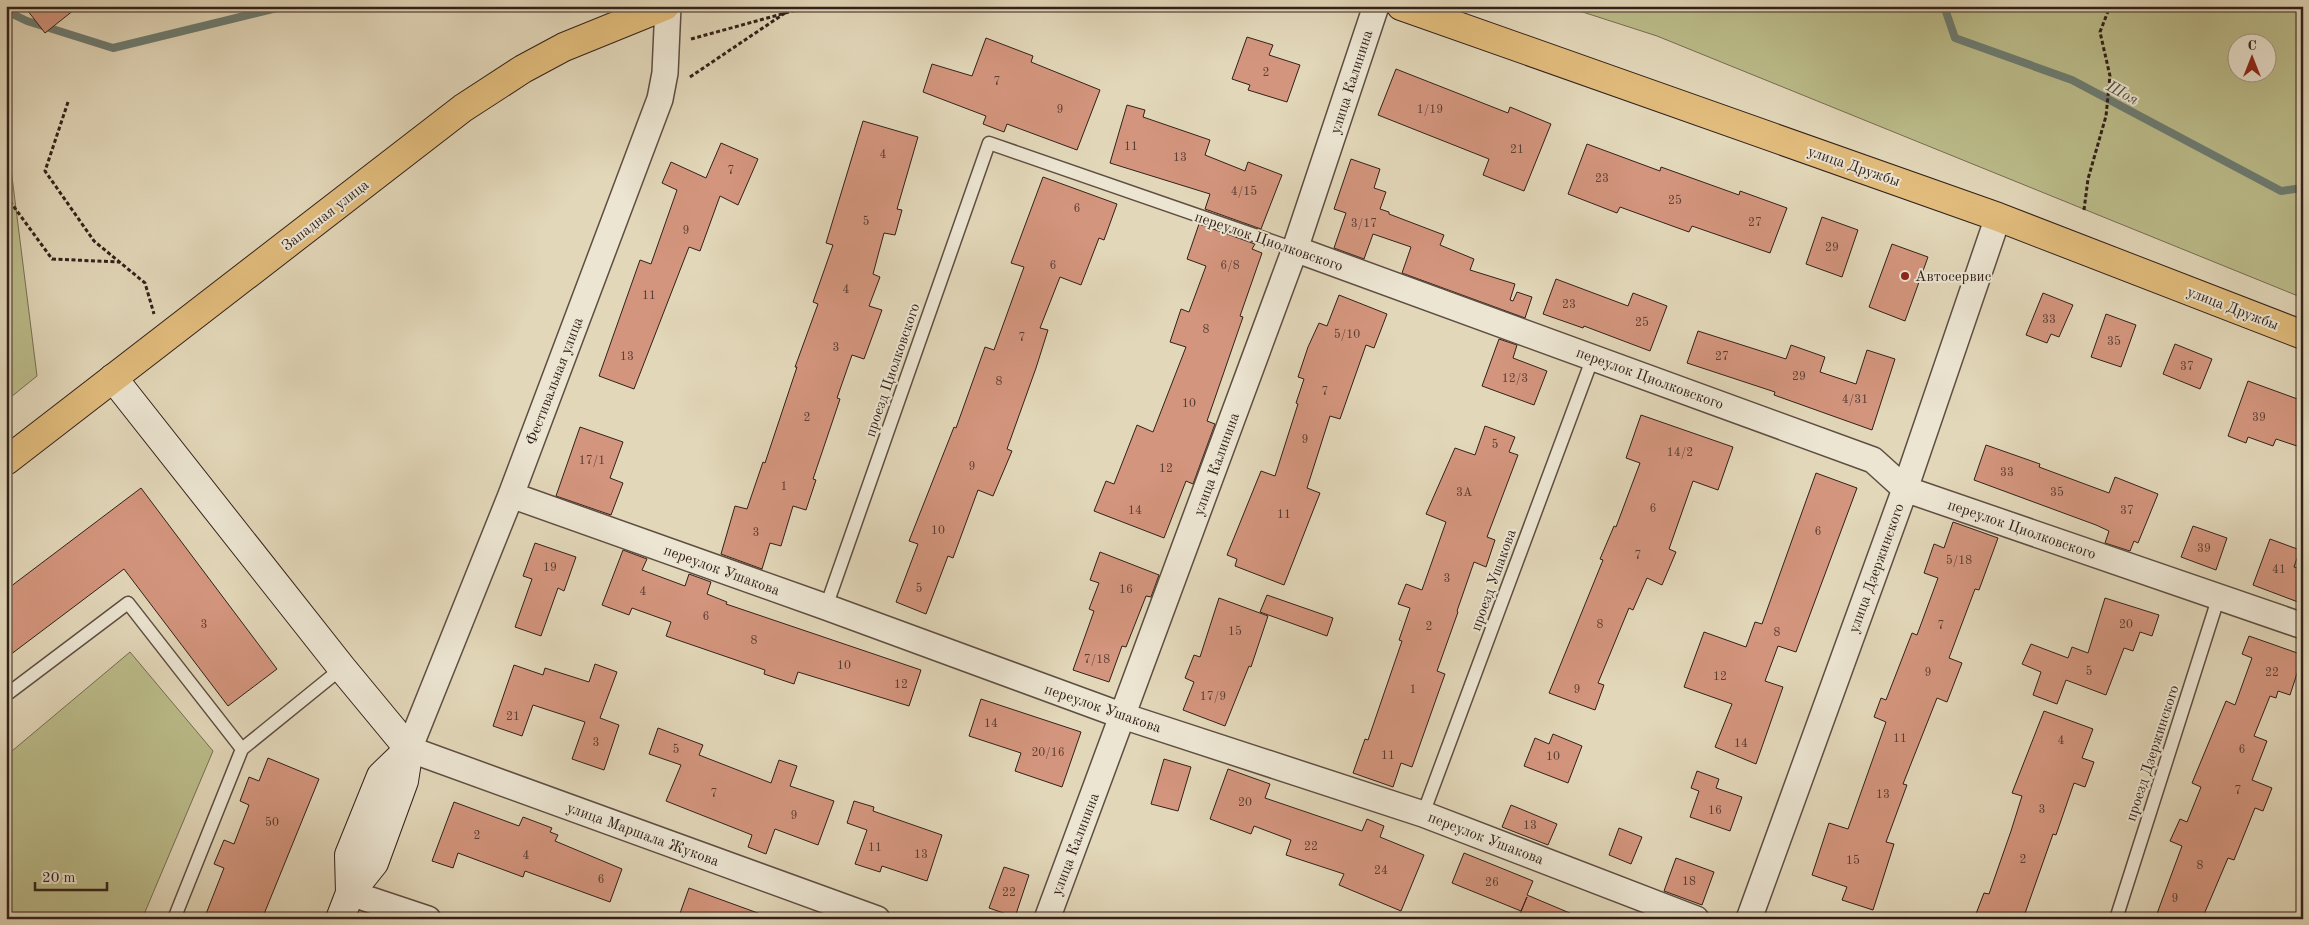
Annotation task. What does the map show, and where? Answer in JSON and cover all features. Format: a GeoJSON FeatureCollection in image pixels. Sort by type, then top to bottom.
{"type":"FeatureCollection","features":[{"type":"Feature","properties":{"kind":"main road","name":"Западная улица"},"geometry":{"type":"LineString","coordinates":[[6,460],[471,104],[523,69],[564,47],[666,6]]}},
{"type":"Feature","properties":{"kind":"main road","name":"улица Дружбы"},"geometry":{"type":"LineString","coordinates":[[1402,6],[1998,216],[2303,335]]}},
{"type":"Feature","properties":{"kind":"street","name":"Фестивальная улица"},"geometry":{"type":"LineString","coordinates":[[340,919],[350,893],[349,855],[381,776],[409,748],[511,495],[660,99],[665,73],[666,6]]}},
{"type":"Feature","properties":{"kind":"street","name":"улица Калинина"},"geometry":{"type":"LineString","coordinates":[[1047,919],[1296,249],[1376,6]]}},
{"type":"Feature","properties":{"kind":"street","name":"улица Дзержинского"},"geometry":{"type":"LineString","coordinates":[[1749,919],[1905,489],[1998,216]]}},
{"type":"Feature","properties":{"kind":"street","name":"переулок Циолковского"},"geometry":{"type":"LineString","coordinates":[[1296,249],[1872,460],[1905,489],[2303,626]]}},
{"type":"Feature","properties":{"kind":"street"},"geometry":{"type":"LineString","coordinates":[[113,378],[342,668],[409,748]]}},
{"type":"Feature","properties":{"kind":"street","name":"переулок Ушакова"},"geometry":{"type":"LineString","coordinates":[[511,495],[826,607],[1123,716],[1423,814],[1696,919]]}},
{"type":"Feature","properties":{"kind":"street","name":"улица Маршала Жукова"},"geometry":{"type":"LineString","coordinates":[[409,748],[877,919]]}},
{"type":"Feature","properties":{"kind":"street"},"geometry":{"type":"LineString","coordinates":[[350,893],[428,919]]}},
{"type":"Feature","properties":{"kind":"lane","name":"переулок Циолковского"},"geometry":{"type":"LineString","coordinates":[[988,143],[1296,249]]}},
{"type":"Feature","properties":{"kind":"lane","name":"проезд Циолковского"},"geometry":{"type":"LineString","coordinates":[[826,607],[988,143]]}},
{"type":"Feature","properties":{"kind":"lane","name":"проезд Ушакова"},"geometry":{"type":"LineString","coordinates":[[1423,814],[1593,357]]}},
{"type":"Feature","properties":{"kind":"lane","name":"проезд Дзержинского"},"geometry":{"type":"LineString","coordinates":[[2116,919],[2219,596]]}},
{"type":"Feature","properties":{"kind":"lane"},"geometry":{"type":"LineString","coordinates":[[6,695],[128,603],[242,749]]}},
{"type":"Feature","properties":{"kind":"lane"},"geometry":{"type":"LineString","coordinates":[[174,919],[242,749],[342,668]]}},
{"type":"Feature","properties":{"kind":"path"},"geometry":{"type":"LineString","coordinates":[[666,46],[811,6]]}},
{"type":"Feature","properties":{"kind":"path"},"geometry":{"type":"LineString","coordinates":[[2084,210],[2088,179],[2106,116],[2110,76],[2100,32],[2110,6]]}},
{"type":"Feature","properties":{"kind":"path"},"geometry":{"type":"LineString","coordinates":[[660,99],[702,68],[785,13]]}},
{"type":"Feature","properties":{"kind":"path"},"geometry":{"type":"LineString","coordinates":[[68,102],[45,171],[94,241],[145,283],[162,341]]}},
{"type":"Feature","properties":{"kind":"path"},"geometry":{"type":"LineString","coordinates":[[6,196],[52,258],[119,262]]}},
{"type":"Feature","properties":{"kind":"green space"},"geometry":{"type":"Polygon","coordinates":[[[1564,6],[2303,6],[2303,298],[1657,36],[1564,6]]]}},
{"type":"Feature","properties":{"kind":"green space"},"geometry":{"type":"Polygon","coordinates":[[[6,129],[37,376],[6,401],[6,129]]]}},
{"type":"Feature","properties":{"kind":"green space"},"geometry":{"type":"Polygon","coordinates":[[[130,652],[213,751],[142,919],[22,919],[6,912],[6,756],[130,652]]]}},
{"type":"Feature","properties":{"kind":"building"},"geometry":{"type":"Polygon","coordinates":[[[24,6],[79,6],[45,33],[24,6]]]}},
{"type":"Feature","properties":{"kind":"building"},"geometry":{"type":"Polygon","coordinates":[[[1247,37],[1273,45],[1269,55],[1300,65],[1287,102],[1248,90],[1250,85],[1232,79],[1247,37]]]}},
{"type":"Feature","properties":{"kind":"building"},"geometry":{"type":"Polygon","coordinates":[[[986,38],[1033,56],[1031,62],[1100,90],[1077,150],[1007,124],[1004,132],[983,124],[986,116],[923,92],[932,64],[972,76],[986,38]]]}},
{"type":"Feature","properties":{"kind":"building"},"geometry":{"type":"Polygon","coordinates":[[[1396,69],[1508,113],[1510,107],[1551,124],[1524,191],[1483,175],[1489,159],[1378,115],[1396,69]]]}},
{"type":"Feature","properties":{"kind":"building"},"geometry":{"type":"Polygon","coordinates":[[[1127,105],[1145,110],[1143,117],[1210,140],[1205,155],[1245,171],[1248,162],[1282,175],[1261,229],[1205,209],[1210,194],[1110,163],[1127,105]]]}},
{"type":"Feature","properties":{"kind":"building"},"geometry":{"type":"Polygon","coordinates":[[[863,121],[918,137],[897,209],[902,210],[895,235],[884,233],[873,274],[880,277],[869,306],[882,310],[864,359],[852,355],[837,398],[840,399],[813,479],[816,480],[806,510],[793,506],[781,546],[770,543],[762,569],[721,554],[735,506],[747,509],[763,462],[765,463],[797,367],[795,367],[818,304],[813,302],[833,245],[826,243],[863,121]]]}},
{"type":"Feature","properties":{"kind":"building"},"geometry":{"type":"Polygon","coordinates":[[[721,143],[758,159],[738,205],[720,196],[700,251],[689,247],[634,389],[599,376],[640,260],[651,264],[677,190],[662,183],[671,162],[706,178],[721,143]]]}},
{"type":"Feature","properties":{"kind":"building"},"geometry":{"type":"Polygon","coordinates":[[[1587,144],[1660,171],[1661,167],[1739,195],[1740,191],[1787,208],[1770,253],[1692,226],[1689,232],[1620,207],[1617,213],[1568,194],[1587,144]]]}},
{"type":"Feature","properties":{"kind":"building"},"geometry":{"type":"Polygon","coordinates":[[[1351,159],[1380,169],[1374,188],[1386,192],[1380,209],[1444,235],[1440,245],[1474,259],[1470,270],[1515,284],[1510,300],[1513,301],[1517,292],[1532,297],[1525,318],[1402,273],[1411,247],[1373,234],[1364,259],[1334,248],[1346,213],[1334,209],[1351,159]]]}},
{"type":"Feature","properties":{"kind":"building"},"geometry":{"type":"Polygon","coordinates":[[[1043,177],[1117,204],[1104,240],[1099,238],[1081,285],[1060,277],[1040,328],[1048,330],[1007,449],[1012,451],[993,496],[978,490],[953,558],[948,556],[926,614],[896,602],[918,544],[909,541],[954,427],[956,428],[985,347],[994,350],[1024,267],[1011,263],[1043,177]]]}},
{"type":"Feature","properties":{"kind":"building"},"geometry":{"type":"Polygon","coordinates":[[[1822,217],[1858,230],[1842,277],[1806,264],[1822,217]]]}},
{"type":"Feature","properties":{"kind":"building"},"geometry":{"type":"Polygon","coordinates":[[[1199,224],[1255,244],[1252,249],[1262,253],[1240,316],[1243,317],[1207,421],[1215,424],[1193,484],[1186,481],[1164,538],[1094,511],[1106,481],[1114,484],[1137,425],[1153,432],[1186,347],[1170,342],[1181,309],[1189,312],[1206,266],[1187,259],[1199,224]]]}},
{"type":"Feature","properties":{"kind":"building"},"geometry":{"type":"Polygon","coordinates":[[[1892,244],[1928,257],[1905,321],[1869,307],[1892,244]]]}},
{"type":"Feature","properties":{"kind":"building"},"geometry":{"type":"Polygon","coordinates":[[[1556,279],[1628,306],[1633,293],[1667,306],[1650,351],[1584,326],[1583,328],[1543,314],[1556,279]]]}},
{"type":"Feature","properties":{"kind":"building"},"geometry":{"type":"Polygon","coordinates":[[[2043,293],[2073,305],[2059,337],[2051,334],[2047,343],[2026,335],[2043,293]]]}},
{"type":"Feature","properties":{"kind":"building"},"geometry":{"type":"Polygon","coordinates":[[[1339,295],[1387,314],[1374,348],[1366,345],[1340,419],[1330,416],[1307,488],[1320,493],[1284,585],[1235,566],[1237,559],[1227,555],[1261,471],[1275,476],[1298,404],[1296,403],[1304,379],[1298,377],[1308,347],[1319,323],[1327,326],[1339,295]]]}},
{"type":"Feature","properties":{"kind":"building"},"geometry":{"type":"Polygon","coordinates":[[[2106,314],[2136,325],[2121,367],[2091,357],[2106,314]]]}},
{"type":"Feature","properties":{"kind":"building"},"geometry":{"type":"Polygon","coordinates":[[[1698,331],[1786,359],[1791,345],[1825,357],[1820,372],[1856,384],[1867,350],[1895,359],[1872,430],[1774,395],[1775,392],[1687,363],[1698,331]]]}},
{"type":"Feature","properties":{"kind":"building"},"geometry":{"type":"Polygon","coordinates":[[[1499,339],[1517,345],[1513,358],[1547,371],[1534,405],[1482,386],[1499,339]]]}},
{"type":"Feature","properties":{"kind":"building"},"geometry":{"type":"Polygon","coordinates":[[[2175,344],[2212,359],[2200,389],[2163,374],[2175,344]]]}},
{"type":"Feature","properties":{"kind":"building"},"geometry":{"type":"Polygon","coordinates":[[[2248,381],[2303,401],[2303,448],[2276,439],[2273,446],[2248,437],[2246,443],[2228,436],[2248,381]]]}},
{"type":"Feature","properties":{"kind":"building"},"geometry":{"type":"Polygon","coordinates":[[[1641,415],[1733,447],[1718,490],[1693,481],[1669,549],[1676,552],[1662,585],[1647,578],[1633,610],[1629,608],[1598,683],[1604,685],[1595,710],[1549,693],[1603,560],[1600,559],[1614,526],[1616,527],[1640,463],[1626,458],[1641,415]]]}},
{"type":"Feature","properties":{"kind":"building"},"geometry":{"type":"Polygon","coordinates":[[[1485,426],[1515,437],[1509,452],[1518,455],[1487,537],[1495,540],[1486,567],[1474,562],[1457,611],[1437,671],[1445,674],[1412,767],[1401,763],[1393,787],[1353,773],[1365,739],[1368,740],[1402,641],[1399,640],[1410,608],[1398,604],[1406,584],[1422,590],[1446,522],[1426,514],[1455,448],[1475,455],[1485,426]]]}},
{"type":"Feature","properties":{"kind":"building"},"geometry":{"type":"Polygon","coordinates":[[[580,427],[623,442],[610,478],[623,483],[611,515],[556,496],[580,427]]]}},
{"type":"Feature","properties":{"kind":"building"},"geometry":{"type":"Polygon","coordinates":[[[1986,445],[2040,464],[2039,467],[2109,493],[2115,477],[2158,494],[2138,543],[2134,541],[2130,551],[2105,543],[2109,531],[1974,480],[1986,445]]]}},
{"type":"Feature","properties":{"kind":"building"},"geometry":{"type":"Polygon","coordinates":[[[1816,473],[1857,488],[1796,652],[1778,646],[1765,681],[1783,687],[1756,764],[1715,747],[1732,704],[1684,687],[1704,632],[1746,647],[1755,622],[1762,624],[1816,473]]]}},
{"type":"Feature","properties":{"kind":"building"},"geometry":{"type":"Polygon","coordinates":[[[141,488],[277,669],[228,706],[124,569],[6,658],[6,590],[141,488]]]}},
{"type":"Feature","properties":{"kind":"building"},"geometry":{"type":"Polygon","coordinates":[[[1953,522],[1998,538],[1979,590],[1975,589],[1949,658],[1962,663],[1947,702],[1937,698],[1903,784],[1907,785],[1886,842],[1894,844],[1873,910],[1842,900],[1847,887],[1812,875],[1829,823],[1848,829],[1886,722],[1874,717],[1881,698],[1886,700],[1912,633],[1917,635],[1938,578],[1924,573],[1934,544],[1944,548],[1953,522]]]}},
{"type":"Feature","properties":{"kind":"building"},"geometry":{"type":"Polygon","coordinates":[[[2193,526],[2227,538],[2216,570],[2181,557],[2193,526]]]}},
{"type":"Feature","properties":{"kind":"building"},"geometry":{"type":"Polygon","coordinates":[[[2270,539],[2300,550],[2294,567],[2303,570],[2303,588],[2298,602],[2253,585],[2270,539]]]}},
{"type":"Feature","properties":{"kind":"building"},"geometry":{"type":"Polygon","coordinates":[[[535,543],[576,557],[564,591],[558,588],[541,636],[515,627],[532,579],[523,576],[535,543]]]}},
{"type":"Feature","properties":{"kind":"building"},"geometry":{"type":"Polygon","coordinates":[[[623,550],[647,559],[642,570],[685,586],[689,574],[711,582],[707,594],[727,602],[726,604],[921,670],[909,706],[798,672],[794,684],[764,674],[765,670],[666,636],[671,622],[632,608],[629,615],[602,605],[623,550]]]}},
{"type":"Feature","properties":{"kind":"building"},"geometry":{"type":"Polygon","coordinates":[[[1100,552],[1159,575],[1151,597],[1146,596],[1126,647],[1122,646],[1109,682],[1073,670],[1094,611],[1089,609],[1099,583],[1090,580],[1100,552]]]}},
{"type":"Feature","properties":{"kind":"building"},"geometry":{"type":"Polygon","coordinates":[[[1267,595],[1333,618],[1327,636],[1260,612],[1267,595]]]}},
{"type":"Feature","properties":{"kind":"building"},"geometry":{"type":"Polygon","coordinates":[[[1219,598],[1268,616],[1251,667],[1249,666],[1225,726],[1183,710],[1194,682],[1185,678],[1194,655],[1200,657],[1219,598]]]}},
{"type":"Feature","properties":{"kind":"building"},"geometry":{"type":"Polygon","coordinates":[[[2105,598],[2159,615],[2152,636],[2140,632],[2133,651],[2124,648],[2106,695],[2066,680],[2057,704],[2033,695],[2041,672],[2022,664],[2031,644],[2068,658],[2072,647],[2088,653],[2105,598]]]}},
{"type":"Feature","properties":{"kind":"building"},"geometry":{"type":"Polygon","coordinates":[[[2249,636],[2303,655],[2290,695],[2278,691],[2276,698],[2270,696],[2254,736],[2267,741],[2252,780],[2272,788],[2263,811],[2255,808],[2234,860],[2228,858],[2202,919],[2155,919],[2182,846],[2170,841],[2180,819],[2187,822],[2201,787],[2192,783],[2226,701],[2235,705],[2252,658],[2242,654],[2249,636]]]}},
{"type":"Feature","properties":{"kind":"building"},"geometry":{"type":"Polygon","coordinates":[[[595,664],[617,672],[600,718],[619,725],[604,770],[572,759],[585,722],[533,705],[522,736],[493,726],[514,665],[543,675],[545,668],[589,682],[595,664]]]}},
{"type":"Feature","properties":{"kind":"building"},"geometry":{"type":"Polygon","coordinates":[[[981,699],[1081,732],[1062,787],[1015,771],[1021,753],[969,736],[981,699]]]}},
{"type":"Feature","properties":{"kind":"building"},"geometry":{"type":"Polygon","coordinates":[[[2044,711],[2093,729],[2082,758],[2094,762],[2085,787],[2074,783],[2056,835],[2053,834],[2023,919],[1974,919],[1984,893],[1989,894],[2011,831],[2022,796],[2012,793],[2044,711]]]}},
{"type":"Feature","properties":{"kind":"building"},"geometry":{"type":"Polygon","coordinates":[[[658,728],[703,745],[699,755],[771,783],[779,760],[797,766],[790,786],[834,801],[818,845],[775,829],[766,854],[748,847],[752,835],[666,801],[681,765],[649,754],[658,728]]]}},
{"type":"Feature","properties":{"kind":"building"},"geometry":{"type":"Polygon","coordinates":[[[1553,734],[1582,746],[1568,783],[1524,766],[1535,738],[1549,744],[1553,734]]]}},
{"type":"Feature","properties":{"kind":"building"},"geometry":{"type":"Polygon","coordinates":[[[268,758],[319,779],[262,919],[204,919],[224,868],[214,864],[224,840],[234,844],[249,805],[240,801],[249,777],[259,781],[268,758]]]}},
{"type":"Feature","properties":{"kind":"building"},"geometry":{"type":"Polygon","coordinates":[[[1164,759],[1191,767],[1178,811],[1151,804],[1164,759]]]}},
{"type":"Feature","properties":{"kind":"building"},"geometry":{"type":"Polygon","coordinates":[[[1228,769],[1270,784],[1265,798],[1362,831],[1367,819],[1384,826],[1380,837],[1424,855],[1401,911],[1339,885],[1344,874],[1286,855],[1291,840],[1254,826],[1251,834],[1210,819],[1228,769]]]}},
{"type":"Feature","properties":{"kind":"building"},"geometry":{"type":"Polygon","coordinates":[[[1697,771],[1719,779],[1716,788],[1742,797],[1730,831],[1690,817],[1699,791],[1691,788],[1697,771]]]}},
{"type":"Feature","properties":{"kind":"building"},"geometry":{"type":"Polygon","coordinates":[[[854,801],[874,807],[873,811],[942,835],[927,881],[882,866],[880,872],[855,864],[867,830],[847,823],[854,801]]]}},
{"type":"Feature","properties":{"kind":"building"},"geometry":{"type":"Polygon","coordinates":[[[454,802],[519,826],[523,817],[552,828],[550,832],[558,835],[555,841],[622,869],[610,902],[525,871],[523,877],[458,853],[453,868],[432,861],[454,802]]]}},
{"type":"Feature","properties":{"kind":"building"},"geometry":{"type":"Polygon","coordinates":[[[1511,805],[1557,824],[1548,845],[1502,827],[1511,805]]]}},
{"type":"Feature","properties":{"kind":"building"},"geometry":{"type":"Polygon","coordinates":[[[1619,828],[1642,837],[1631,864],[1609,855],[1619,828]]]}},
{"type":"Feature","properties":{"kind":"building"},"geometry":{"type":"Polygon","coordinates":[[[1464,853],[1533,881],[1527,895],[1584,919],[1518,919],[1527,897],[1521,911],[1452,883],[1464,853]]]}},
{"type":"Feature","properties":{"kind":"building"},"geometry":{"type":"Polygon","coordinates":[[[1676,858],[1714,872],[1702,905],[1664,891],[1676,858]]]}},
{"type":"Feature","properties":{"kind":"building"},"geometry":{"type":"Polygon","coordinates":[[[1004,867],[1029,875],[1015,917],[989,908],[1004,867]]]}},
{"type":"Feature","properties":{"kind":"building"},"geometry":{"type":"Polygon","coordinates":[[[689,888],[766,916],[766,919],[678,919],[689,888]]]}},
{"type":"Feature","properties":{"kind":"waterway","name":"Шоя"},"geometry":{"type":"LineString","coordinates":[[6,11],[27,21],[113,48],[285,6]]}},
{"type":"Feature","properties":{"kind":"waterway","name":"Шоя"},"geometry":{"type":"LineString","coordinates":[[1944,6],[1955,38],[2072,80],[2281,191],[2303,188]]}},
{"type":"Feature","properties":{"kind":"place","name":"Автосервис"},"geometry":{"type":"Point","coordinates":[1905,276]}}]}
